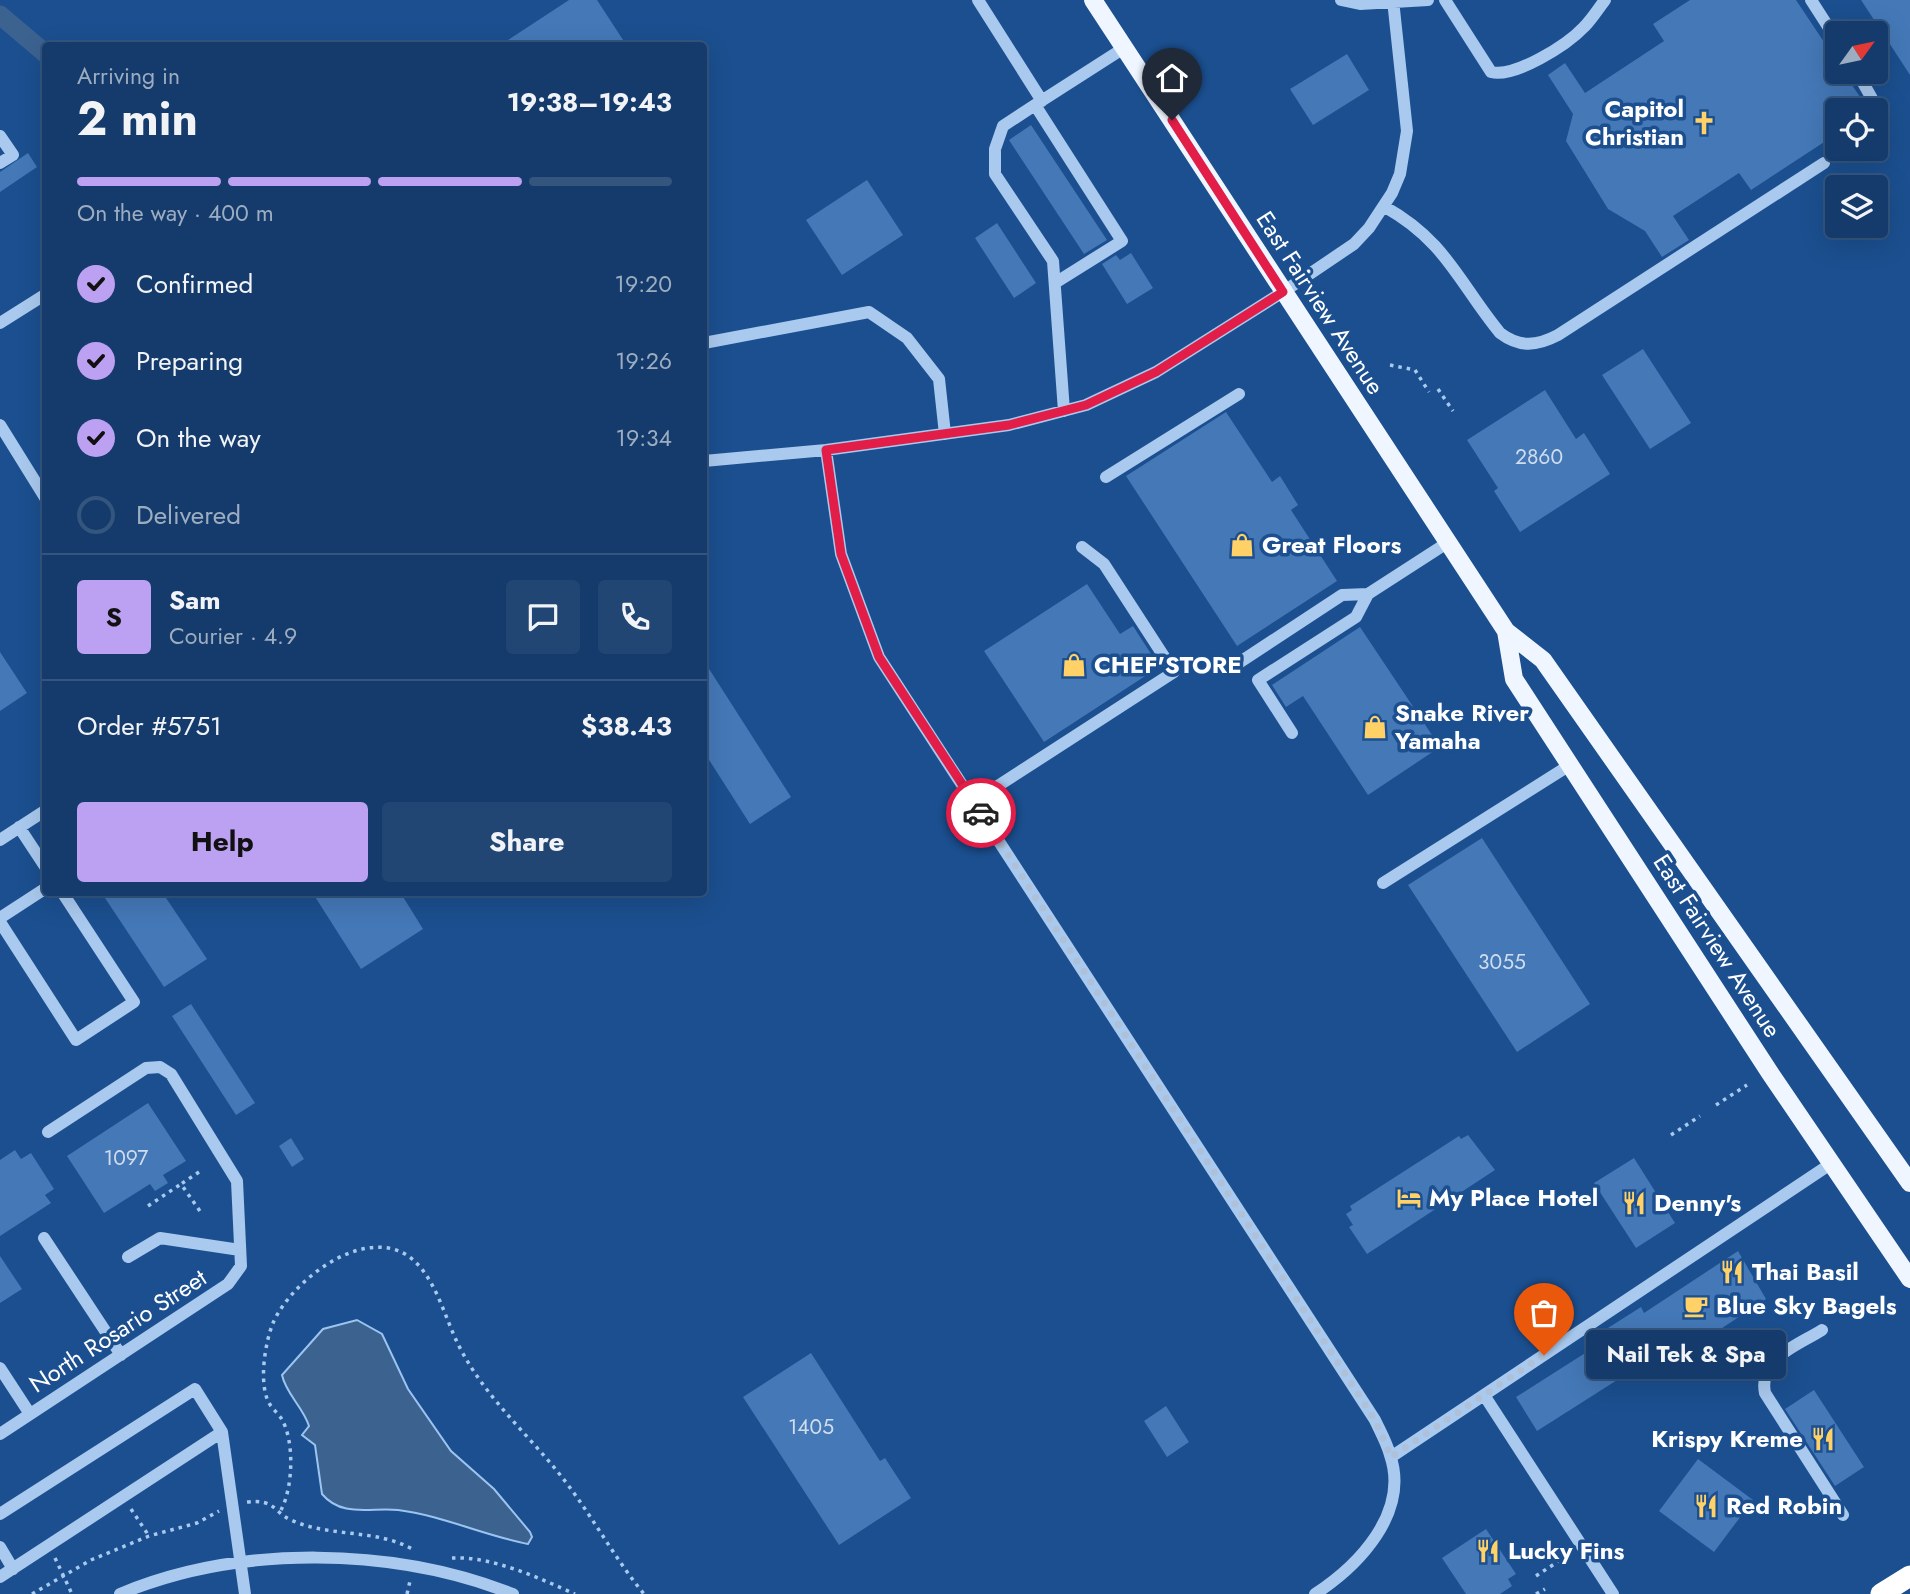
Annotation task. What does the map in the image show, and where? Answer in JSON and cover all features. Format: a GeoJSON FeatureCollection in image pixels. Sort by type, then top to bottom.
{"type":"FeatureCollection","features":[{"type":"Feature","properties":{"kind":"highway"},"geometry":{"type":"LineString","coordinates":[[1881,1594],[1910,1576]]}},
{"type":"Feature","properties":{"kind":"main road","name":"East Fairview Avenue"},"geometry":{"type":"LineString","coordinates":[[1094,0],[1506,631],[1543,660],[1910,1182]]}},
{"type":"Feature","properties":{"kind":"main road","name":"East Fairview Avenue"},"geometry":{"type":"LineString","coordinates":[[1506,631],[1514,679],[1910,1279]]}},
{"type":"Feature","properties":{"kind":"street"},"geometry":{"type":"LineString","coordinates":[[978,0],[1122,241],[1055,283]]}},
{"type":"Feature","properties":{"kind":"street"},"geometry":{"type":"LineString","coordinates":[[1341,0],[1360,4],[1429,0]]}},
{"type":"Feature","properties":{"kind":"street"},"geometry":{"type":"LineString","coordinates":[[1445,0],[1491,72],[1503,75],[1520,70],[1583,29],[1605,0]]}},
{"type":"Feature","properties":{"kind":"street"},"geometry":{"type":"LineString","coordinates":[[1811,0],[1825,22]]}},
{"type":"Feature","properties":{"kind":"street"},"geometry":{"type":"LineString","coordinates":[[707,461],[826,450],[945,434],[1013,424],[1086,405],[1156,372],[1283,292],[1354,244],[1385,207],[1400,174],[1407,131],[1393,2]]}},
{"type":"Feature","properties":{"kind":"street"},"geometry":{"type":"LineString","coordinates":[[1064,411],[1052,261],[995,174],[995,149],[1003,125],[1125,48]]}},
{"type":"Feature","properties":{"kind":"street"},"geometry":{"type":"LineString","coordinates":[[0,136],[13,155],[0,163]]}},
{"type":"Feature","properties":{"kind":"street"},"geometry":{"type":"LineString","coordinates":[[1385,207],[1405,218],[1436,246],[1500,333],[1511,341],[1534,345],[1569,328],[1824,163]]}},
{"type":"Feature","properties":{"kind":"street"},"geometry":{"type":"LineString","coordinates":[[0,323],[42,297]]}},
{"type":"Feature","properties":{"kind":"street"},"geometry":{"type":"LineString","coordinates":[[707,342],[869,312],[907,338],[939,379],[945,434]]}},
{"type":"Feature","properties":{"kind":"street"},"geometry":{"type":"LineString","coordinates":[[1106,477],[1239,394]]}},
{"type":"Feature","properties":{"kind":"street"},"geometry":{"type":"LineString","coordinates":[[0,425],[42,493]]}},
{"type":"Feature","properties":{"kind":"street"},"geometry":{"type":"LineString","coordinates":[[826,450],[841,554],[879,657],[1375,1420],[1391,1457],[1393,1491],[1381,1530],[1344,1575],[1315,1594]]}},
{"type":"Feature","properties":{"kind":"street"},"geometry":{"type":"LineString","coordinates":[[1292,733],[1258,680],[1356,617],[1368,594],[1447,543]]}},
{"type":"Feature","properties":{"kind":"street"},"geometry":{"type":"LineString","coordinates":[[973,802],[1174,672],[1104,564],[1082,547]]}},
{"type":"Feature","properties":{"kind":"street"},"geometry":{"type":"LineString","coordinates":[[1231,668],[1342,595],[1368,594]]}},
{"type":"Feature","properties":{"kind":"street"},"geometry":{"type":"LineString","coordinates":[[1383,883],[1570,765]]}},
{"type":"Feature","properties":{"kind":"street"},"geometry":{"type":"LineString","coordinates":[[0,840],[42,813]]}},
{"type":"Feature","properties":{"kind":"street"},"geometry":{"type":"LineString","coordinates":[[19,827],[42,862]]}},
{"type":"Feature","properties":{"kind":"street"},"geometry":{"type":"LineString","coordinates":[[42,891],[0,920],[76,1040],[134,1002],[65,896]]}},
{"type":"Feature","properties":{"kind":"street"},"geometry":{"type":"LineString","coordinates":[[48,1132],[146,1069],[160,1067],[171,1074],[237,1181],[240,1250],[160,1238],[128,1258]]}},
{"type":"Feature","properties":{"kind":"street"},"geometry":{"type":"LineString","coordinates":[[1391,1457],[1832,1163]]}},
{"type":"Feature","properties":{"kind":"street"},"geometry":{"type":"LineString","coordinates":[[44,1238],[121,1354]]}},
{"type":"Feature","properties":{"kind":"street","name":"North Rosario Street"},"geometry":{"type":"LineString","coordinates":[[0,1434],[228,1284],[241,1266],[240,1250]]}},
{"type":"Feature","properties":{"kind":"street"},"geometry":{"type":"LineString","coordinates":[[1822,1330],[1770,1363],[1763,1381],[1765,1393],[1843,1516]]}},
{"type":"Feature","properties":{"kind":"street"},"geometry":{"type":"LineString","coordinates":[[0,1368],[30,1414]]}},
{"type":"Feature","properties":{"kind":"street"},"geometry":{"type":"LineString","coordinates":[[0,1514],[195,1389],[222,1432],[245,1594]]}},
{"type":"Feature","properties":{"kind":"street"},"geometry":{"type":"LineString","coordinates":[[1484,1395],[1613,1594]]}},
{"type":"Feature","properties":{"kind":"street"},"geometry":{"type":"LineString","coordinates":[[0,1577],[222,1432]]}},
{"type":"Feature","properties":{"kind":"street"},"geometry":{"type":"LineString","coordinates":[[0,1547],[13,1569]]}},
{"type":"Feature","properties":{"kind":"street"},"geometry":{"type":"LineString","coordinates":[[120,1594],[177,1576],[240,1564],[298,1558],[383,1561],[450,1572],[485,1589],[513,1594]]}},
{"type":"Feature","properties":{"kind":"path"},"geometry":{"type":"LineString","coordinates":[[1390,365],[1415,370],[1429,392]]}},
{"type":"Feature","properties":{"kind":"path"},"geometry":{"type":"LineString","coordinates":[[1438,389],[1453,411]]}},
{"type":"Feature","properties":{"kind":"path"},"geometry":{"type":"LineString","coordinates":[[1716,1105],[1747,1085]]}},
{"type":"Feature","properties":{"kind":"path"},"geometry":{"type":"LineString","coordinates":[[1671,1135],[1700,1116]]}},
{"type":"Feature","properties":{"kind":"path"},"geometry":{"type":"LineString","coordinates":[[148,1206],[199,1172]]}},
{"type":"Feature","properties":{"kind":"path"},"geometry":{"type":"LineString","coordinates":[[181,1184],[202,1214]]}},
{"type":"Feature","properties":{"kind":"path"},"geometry":{"type":"LineString","coordinates":[[281,1510],[290,1484],[287,1438],[282,1419],[267,1400],[265,1389],[268,1339],[274,1322],[285,1304],[330,1262],[360,1247],[394,1249],[419,1265],[473,1374],[569,1486],[644,1594]]}},
{"type":"Feature","properties":{"kind":"path"},"geometry":{"type":"LineString","coordinates":[[238,1503],[268,1503],[281,1510],[288,1519],[336,1531],[360,1533],[416,1552]]}},
{"type":"Feature","properties":{"kind":"path"},"geometry":{"type":"LineString","coordinates":[[32,1594],[66,1577],[91,1560],[149,1536],[197,1523],[219,1511]]}},
{"type":"Feature","properties":{"kind":"path"},"geometry":{"type":"LineString","coordinates":[[138,1519],[149,1536]]}},
{"type":"Feature","properties":{"kind":"path"},"geometry":{"type":"LineString","coordinates":[[1536,1576],[1582,1546]]}},
{"type":"Feature","properties":{"kind":"path"},"geometry":{"type":"LineString","coordinates":[[444,1557],[464,1557],[496,1565],[575,1594]]}},
{"type":"Feature","properties":{"kind":"path"},"geometry":{"type":"LineString","coordinates":[[62,1568],[72,1594]]}},
{"type":"Feature","properties":{"kind":"path"},"geometry":{"type":"LineString","coordinates":[[407,1594],[411,1576]]}},
{"type":"Feature","properties":{"kind":"path"},"geometry":{"type":"LineString","coordinates":[[1536,1594],[1545,1588]]}},
{"type":"Feature","properties":{"kind":"water"},"geometry":{"type":"Polygon","coordinates":[[[357,1320],[382,1334],[408,1389],[451,1451],[494,1489],[530,1532],[532,1537],[528,1544],[414,1513],[388,1509],[348,1509],[322,1494],[315,1445],[302,1435],[309,1426],[282,1375],[323,1329],[357,1320]]]}},
{"type":"Feature","properties":{"kind":"building"},"geometry":{"type":"Polygon","coordinates":[[[569,0],[597,0],[624,42],[505,42],[569,0]]]}},
{"type":"Feature","properties":{"kind":"building","name":"Capitol Christian"},"geometry":{"type":"Polygon","coordinates":[[[1690,0],[1796,0],[1825,44],[1825,84],[1851,84],[1861,98],[1825,98],[1825,142],[1751,190],[1739,173],[1673,216],[1689,240],[1662,257],[1645,231],[1608,209],[1566,141],[1573,114],[1548,75],[1565,63],[1585,93],[1664,41],[1653,24],[1690,0]]]}},
{"type":"Feature","properties":{"kind":"building"},"geometry":{"type":"Polygon","coordinates":[[[1861,0],[1910,0],[1910,75],[1888,41],[1888,21],[1875,21],[1861,0]]]}},
{"type":"Feature","properties":{"kind":"building"},"geometry":{"type":"Polygon","coordinates":[[[1347,54],[1369,90],[1313,125],[1290,89],[1347,54]]]}},
{"type":"Feature","properties":{"kind":"building"},"geometry":{"type":"Polygon","coordinates":[[[1031,125],[1107,240],[1084,254],[1009,140],[1031,125]]]}},
{"type":"Feature","properties":{"kind":"building"},"geometry":{"type":"Polygon","coordinates":[[[28,153],[37,167],[0,192],[0,172],[28,153]]]}},
{"type":"Feature","properties":{"kind":"building"},"geometry":{"type":"Polygon","coordinates":[[[867,180],[903,235],[842,275],[806,220],[867,180]]]}},
{"type":"Feature","properties":{"kind":"building"},"geometry":{"type":"Polygon","coordinates":[[[997,223],[1036,283],[1014,298],[975,238],[997,223]]]}},
{"type":"Feature","properties":{"kind":"building"},"geometry":{"type":"Polygon","coordinates":[[[1131,253],[1153,288],[1127,304],[1102,264],[1116,255],[1120,260],[1131,253]]]}},
{"type":"Feature","properties":{"kind":"building"},"geometry":{"type":"Polygon","coordinates":[[[1643,349],[1691,423],[1650,449],[1602,375],[1643,349]]]}},
{"type":"Feature","properties":{"kind":"building"},"geometry":{"type":"Polygon","coordinates":[[[1545,390],[1576,439],[1584,433],[1610,474],[1520,532],[1494,491],[1498,488],[1467,440],[1545,390]]]}},
{"type":"Feature","properties":{"kind":"building","name":"Great Floors"},"geometry":{"type":"Polygon","coordinates":[[[1226,412],[1272,482],[1280,476],[1298,505],[1291,510],[1337,581],[1237,646],[1126,476],[1226,412]]]}},
{"type":"Feature","properties":{"kind":"building","name":"CHEF'STORE"},"geometry":{"type":"Polygon","coordinates":[[[1087,584],[1120,634],[1133,626],[1155,660],[1153,671],[1044,742],[984,651],[1087,584]]]}},
{"type":"Feature","properties":{"kind":"building","name":"Snake River Yamaha"},"geometry":{"type":"Polygon","coordinates":[[[1360,627],[1440,747],[1368,795],[1303,696],[1286,707],[1272,685],[1360,627]]]}},
{"type":"Feature","properties":{"kind":"building"},"geometry":{"type":"Polygon","coordinates":[[[0,652],[27,693],[0,711],[0,652]]]}},
{"type":"Feature","properties":{"kind":"building"},"geometry":{"type":"Polygon","coordinates":[[[707,666],[791,797],[750,824],[707,757],[707,666]]]}},
{"type":"Feature","properties":{"kind":"building"},"geometry":{"type":"Polygon","coordinates":[[[1482,838],[1590,1004],[1517,1052],[1408,885],[1482,838]]]}},
{"type":"Feature","properties":{"kind":"building"},"geometry":{"type":"Polygon","coordinates":[[[104,896],[165,896],[207,959],[164,987],[104,896]]]}},
{"type":"Feature","properties":{"kind":"building"},"geometry":{"type":"Polygon","coordinates":[[[315,896],[402,896],[423,929],[361,969],[315,896]]]}},
{"type":"Feature","properties":{"kind":"building"},"geometry":{"type":"Polygon","coordinates":[[[191,1004],[255,1103],[236,1115],[172,1016],[191,1004]]]}},
{"type":"Feature","properties":{"kind":"building"},"geometry":{"type":"Polygon","coordinates":[[[148,1103],[186,1161],[163,1175],[168,1183],[155,1191],[150,1184],[104,1213],[67,1156],[148,1103]]]}},
{"type":"Feature","properties":{"kind":"building","name":"My Place Hotel"},"geometry":{"type":"Polygon","coordinates":[[[1468,1135],[1495,1170],[1367,1254],[1349,1227],[1353,1225],[1346,1214],[1352,1210],[1350,1206],[1459,1136],[1461,1139],[1468,1135]]]}},
{"type":"Feature","properties":{"kind":"building"},"geometry":{"type":"Polygon","coordinates":[[[291,1138],[304,1159],[292,1167],[279,1146],[291,1138]]]}},
{"type":"Feature","properties":{"kind":"building"},"geometry":{"type":"Polygon","coordinates":[[[15,1150],[21,1159],[31,1153],[54,1189],[45,1195],[51,1203],[0,1236],[0,1160],[15,1150]]]}},
{"type":"Feature","properties":{"kind":"building","name":"Denny's"},"geometry":{"type":"Polygon","coordinates":[[[1634,1158],[1675,1223],[1636,1248],[1594,1183],[1634,1158]]]}},
{"type":"Feature","properties":{"kind":"building"},"geometry":{"type":"Polygon","coordinates":[[[1738,1251],[1766,1299],[1695,1346],[1688,1335],[1537,1431],[1516,1397],[1604,1341],[1600,1333],[1641,1307],[1644,1313],[1738,1251]]]}},
{"type":"Feature","properties":{"kind":"building"},"geometry":{"type":"Polygon","coordinates":[[[0,1256],[22,1289],[0,1303],[0,1256]]]}},
{"type":"Feature","properties":{"kind":"building"},"geometry":{"type":"Polygon","coordinates":[[[811,1353],[880,1461],[885,1458],[911,1498],[839,1545],[743,1397],[811,1353]]]}},
{"type":"Feature","properties":{"kind":"building","name":"Krispy Kreme"},"geometry":{"type":"Polygon","coordinates":[[[1814,1390],[1864,1467],[1835,1486],[1785,1409],[1814,1390]]]}},
{"type":"Feature","properties":{"kind":"building"},"geometry":{"type":"Polygon","coordinates":[[[1166,1406],[1189,1442],[1167,1457],[1144,1421],[1166,1406]]]}},
{"type":"Feature","properties":{"kind":"building","name":"Red Robin"},"geometry":{"type":"Polygon","coordinates":[[[1698,1459],[1753,1500],[1714,1552],[1659,1511],[1698,1459]]]}},
{"type":"Feature","properties":{"kind":"building"},"geometry":{"type":"Polygon","coordinates":[[[1486,1529],[1516,1574],[1508,1579],[1512,1586],[1500,1594],[1466,1594],[1442,1558],[1486,1529]]]}},
{"type":"Feature","properties":{"kind":"waterway"},"geometry":{"type":"LineString","coordinates":[[0,15],[42,51]]}},
{"type":"Feature","properties":{"kind":"way so far"},"geometry":{"type":"LineString","coordinates":[[981,813],[1375,1420],[1391,1457],[1544,1355]]}},
{"type":"Feature","properties":{"kind":"place","name":"Capitol Christian"},"geometry":{"type":"Point","coordinates":[1704,123]}},
{"type":"Feature","properties":{"kind":"place","name":"Great Floors"},"geometry":{"type":"Point","coordinates":[1242,545]}},
{"type":"Feature","properties":{"kind":"place","name":"CHEF'STORE"},"geometry":{"type":"Point","coordinates":[1074,665]}},
{"type":"Feature","properties":{"kind":"place","name":"Snake River Yamaha"},"geometry":{"type":"Point","coordinates":[1375,727]}},
{"type":"Feature","properties":{"kind":"place","name":"My Place Hotel"},"geometry":{"type":"Point","coordinates":[1409,1198]}},
{"type":"Feature","properties":{"kind":"place","name":"Denny's"},"geometry":{"type":"Point","coordinates":[1634,1203]}},
{"type":"Feature","properties":{"kind":"place","name":"Thai Basil"},"geometry":{"type":"Point","coordinates":[1732,1272]}},
{"type":"Feature","properties":{"kind":"place","name":"Blue Sky Bagels"},"geometry":{"type":"Point","coordinates":[1696,1306]}},
{"type":"Feature","properties":{"kind":"place","name":"Nail Tek & Spa"},"geometry":{"type":"Point","coordinates":[1544,1355]}},
{"type":"Feature","properties":{"kind":"place","name":"Krispy Kreme"},"geometry":{"type":"Point","coordinates":[1823,1439]}},
{"type":"Feature","properties":{"kind":"place","name":"Red Robin"},"geometry":{"type":"Point","coordinates":[1706,1506]}},
{"type":"Feature","properties":{"kind":"place","name":"Lucky Fins"},"geometry":{"type":"Point","coordinates":[1488,1551]}},
{"type":"Feature","properties":{"kind":"route"},"geometry":{"type":"LineString","coordinates":[[981,813],[879,657],[841,554],[826,450],[1009,425],[1086,405],[1156,372],[1283,292],[1172,120]]}}]}
